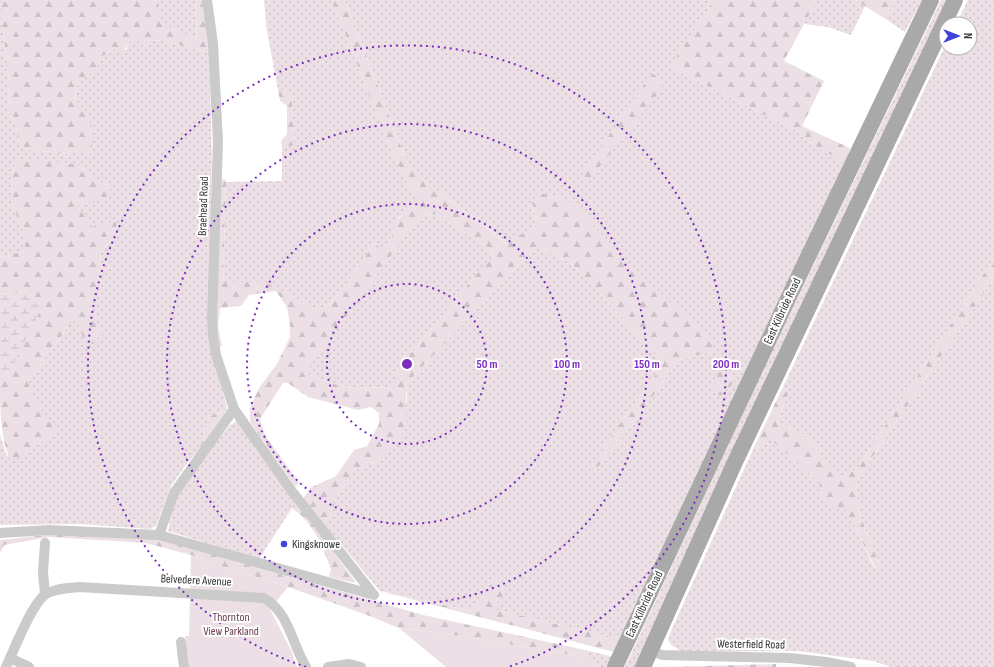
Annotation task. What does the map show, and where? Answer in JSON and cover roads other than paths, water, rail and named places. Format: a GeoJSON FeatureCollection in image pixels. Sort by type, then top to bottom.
{"type":"FeatureCollection","features":[{"type":"Feature","properties":{"kind":"main road","name":"East Kilbride Road"},"geometry":{"type":"LineString","coordinates":[[615,667],[791,291],[931,0]]}},
{"type":"Feature","properties":{"kind":"main road","name":"East Kilbride Road"},"geometry":{"type":"LineString","coordinates":[[643,667],[735,462],[955,0]]}},
{"type":"Feature","properties":{"kind":"street","name":"Braehead Road"},"geometry":{"type":"LineString","coordinates":[[159,535],[374,595],[291,490],[234,409],[216,355],[212,318],[218,142],[213,44],[206,0]]}},
{"type":"Feature","properties":{"kind":"street"},"geometry":{"type":"LineString","coordinates":[[0,533],[48,530],[159,535],[174,493],[234,409]]}},
{"type":"Feature","properties":{"kind":"street"},"geometry":{"type":"LineString","coordinates":[[29,667],[8,662],[34,606],[45,594],[43,573],[45,543]]}},
{"type":"Feature","properties":{"kind":"street","name":"Belvedere Avenue"},"geometry":{"type":"LineString","coordinates":[[45,594],[61,588],[79,587],[264,598],[273,603],[279,609],[306,667]]}},
{"type":"Feature","properties":{"kind":"street"},"geometry":{"type":"LineString","coordinates":[[181,642],[184,667]]}},
{"type":"Feature","properties":{"kind":"street","name":"Westerfield Road"},"geometry":{"type":"LineString","coordinates":[[650,650],[662,655],[790,658],[826,662],[851,667]]}},
{"type":"Feature","properties":{"kind":"street"},"geometry":{"type":"LineString","coordinates":[[328,667],[349,664],[361,667]]}},
{"type":"Feature","properties":{"kind":"place","name":"Kingsknowe"},"geometry":{"type":"Point","coordinates":[284,544]}},
{"type":"Feature","properties":{"kind":"park label","name":"Thornton View Parkland"},"geometry":{"type":"Point","coordinates":[231,624]}}]}
